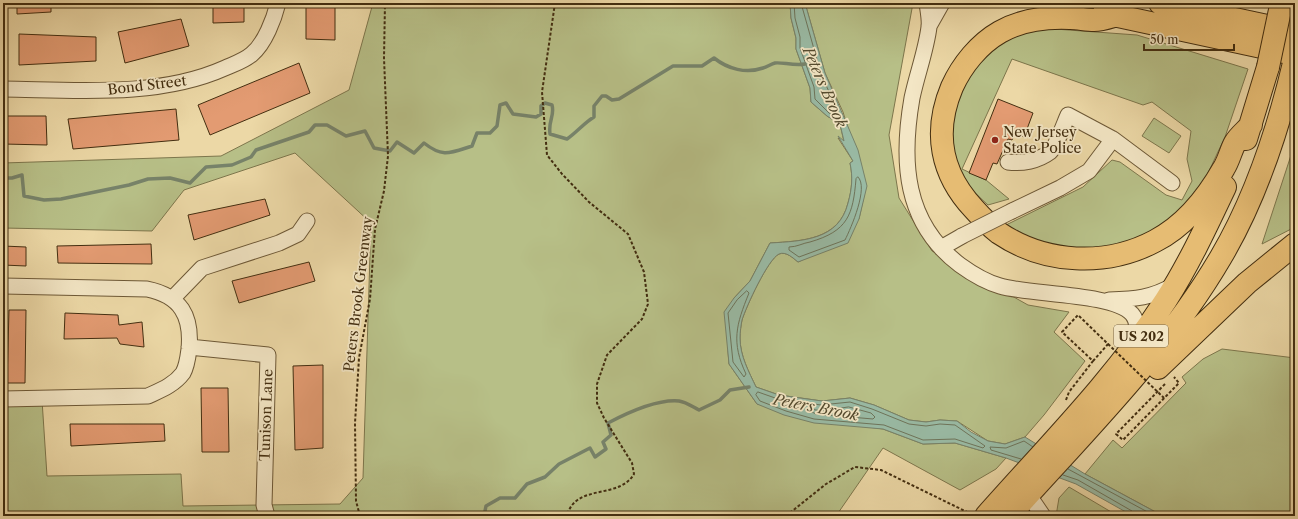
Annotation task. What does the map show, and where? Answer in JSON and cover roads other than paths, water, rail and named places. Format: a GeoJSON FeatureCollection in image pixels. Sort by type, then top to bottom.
{"type":"FeatureCollection","features":[{"type":"Feature","properties":{"kind":"highway"},"geometry":{"type":"LineString","coordinates":[[1052,3],[1117,15],[1294,61]]}},
{"type":"Feature","properties":{"kind":"highway"},"geometry":{"type":"LineString","coordinates":[[1160,3],[1295,32]]}},
{"type":"Feature","properties":{"kind":"highway"},"geometry":{"type":"LineString","coordinates":[[1206,3],[1260,25]]}},
{"type":"Feature","properties":{"kind":"highway","name":"US 202"},"geometry":{"type":"LineString","coordinates":[[1009,516],[1020,491],[1132,349],[1175,285],[1214,209],[1251,125],[1268,67],[1280,6]]}},
{"type":"Feature","properties":{"kind":"highway"},"geometry":{"type":"LineString","coordinates":[[1117,15],[1095,20],[1052,18],[1015,25],[990,38],[974,53],[958,75],[945,103],[942,117],[942,144],[945,163],[955,186],[988,224],[1023,246],[1057,256],[1085,259],[1100,258],[1138,249],[1165,235],[1180,224],[1198,206],[1216,181],[1236,142],[1251,125]]}},
{"type":"Feature","properties":{"kind":"highway","name":"US 202"},"geometry":{"type":"LineString","coordinates":[[1078,416],[1176,326],[1222,256],[1255,188],[1278,122],[1294,61]]}},
{"type":"Feature","properties":{"kind":"highway"},"geometry":{"type":"LineString","coordinates":[[1078,416],[1151,374],[1214,312],[1290,251]]}},
{"type":"Feature","properties":{"kind":"highway","name":"US 202"},"geometry":{"type":"LineString","coordinates":[[977,515],[1020,491]]}},
{"type":"Feature","properties":{"kind":"street","name":"Bond Street"},"geometry":{"type":"LineString","coordinates":[[3,89],[108,91],[178,84],[214,73],[240,62],[253,54],[263,39],[278,3]]}},
{"type":"Feature","properties":{"kind":"street"},"geometry":{"type":"LineString","coordinates":[[927,3],[929,26]]}},
{"type":"Feature","properties":{"kind":"street"},"geometry":{"type":"LineString","coordinates":[[942,3],[929,26],[912,98],[906,152],[907,174],[913,198],[924,226],[941,248],[966,269],[999,286],[1100,300],[1122,307],[1132,314],[1137,322],[1137,333],[1132,349]]}},
{"type":"Feature","properties":{"kind":"street"},"geometry":{"type":"LineString","coordinates":[[1008,162],[1020,164],[1033,160],[1050,151],[1068,115],[1113,139],[1172,183]]}},
{"type":"Feature","properties":{"kind":"street"},"geometry":{"type":"LineString","coordinates":[[941,248],[962,236],[1060,188],[1089,171],[1113,139]]}},
{"type":"Feature","properties":{"kind":"street"},"geometry":{"type":"LineString","coordinates":[[172,298],[202,268],[279,243],[298,234],[307,221]]}},
{"type":"Feature","properties":{"kind":"street"},"geometry":{"type":"LineString","coordinates":[[1100,300],[1143,298],[1159,294],[1175,285]]}},
{"type":"Feature","properties":{"kind":"street"},"geometry":{"type":"LineString","coordinates":[[3,286],[147,289],[162,292],[172,298],[182,309],[186,318],[190,337],[188,360],[183,372],[168,387],[148,396],[3,399]]}},
{"type":"Feature","properties":{"kind":"street","name":"Tunison Lane"},"geometry":{"type":"LineString","coordinates":[[189,347],[268,355],[266,510]]}},
{"type":"Feature","properties":{"kind":"street"},"geometry":{"type":"LineString","coordinates":[[1020,491],[1043,516]]}},
{"type":"Feature","properties":{"kind":"water","name":"Peters Brook"},"geometry":{"type":"Polygon","coordinates":[[[790,3],[805,3],[825,73],[858,150],[867,186],[859,219],[848,243],[798,262],[787,254],[779,254],[774,258],[764,274],[744,314],[740,333],[740,345],[743,357],[756,387],[779,395],[822,401],[850,398],[874,405],[909,420],[926,422],[940,420],[957,421],[971,432],[988,441],[1005,444],[1025,437],[1085,474],[1163,516],[1133,516],[1076,484],[1006,458],[955,443],[923,444],[883,429],[814,423],[784,415],[757,404],[729,364],[724,312],[734,298],[750,281],[770,243],[807,239],[818,236],[837,225],[848,203],[852,183],[850,163],[853,161],[838,136],[844,141],[840,124],[827,116],[811,102],[810,88],[796,49],[796,38],[791,18],[790,3]]]}},
{"type":"Feature","properties":{"kind":"waterway","name":"Peters Brook"},"geometry":{"type":"LineString","coordinates":[[3,178],[12,178],[22,175],[24,196],[44,200],[61,199],[129,185],[148,179],[170,178],[190,183],[206,167],[232,165],[251,157],[256,150],[309,132],[315,125],[327,125],[346,136],[365,131],[374,148],[390,151],[397,142],[414,153],[424,143],[436,151],[447,153],[472,146],[477,133],[490,133],[497,126],[500,105],[506,103],[513,114],[536,117],[541,114],[541,106],[545,103],[552,105],[553,112],[550,125],[550,134],[567,139],[594,117],[594,106],[602,96],[606,96],[612,100],[619,99],[673,66],[702,66],[714,58],[731,68],[750,71],[764,68],[775,63],[797,65],[805,64]]}},
{"type":"Feature","properties":{"kind":"waterway"},"geometry":{"type":"LineString","coordinates":[[484,516],[486,506],[500,498],[515,498],[527,484],[545,477],[559,464],[590,448],[595,457],[606,449],[603,442],[611,435],[608,423],[616,419],[652,404],[671,401],[687,403],[699,410],[720,400],[730,390],[749,387]]}},
{"type":"Feature","properties":{"kind":"place","name":"New Jersey State Police"},"geometry":{"type":"Point","coordinates":[995,140]}}]}
